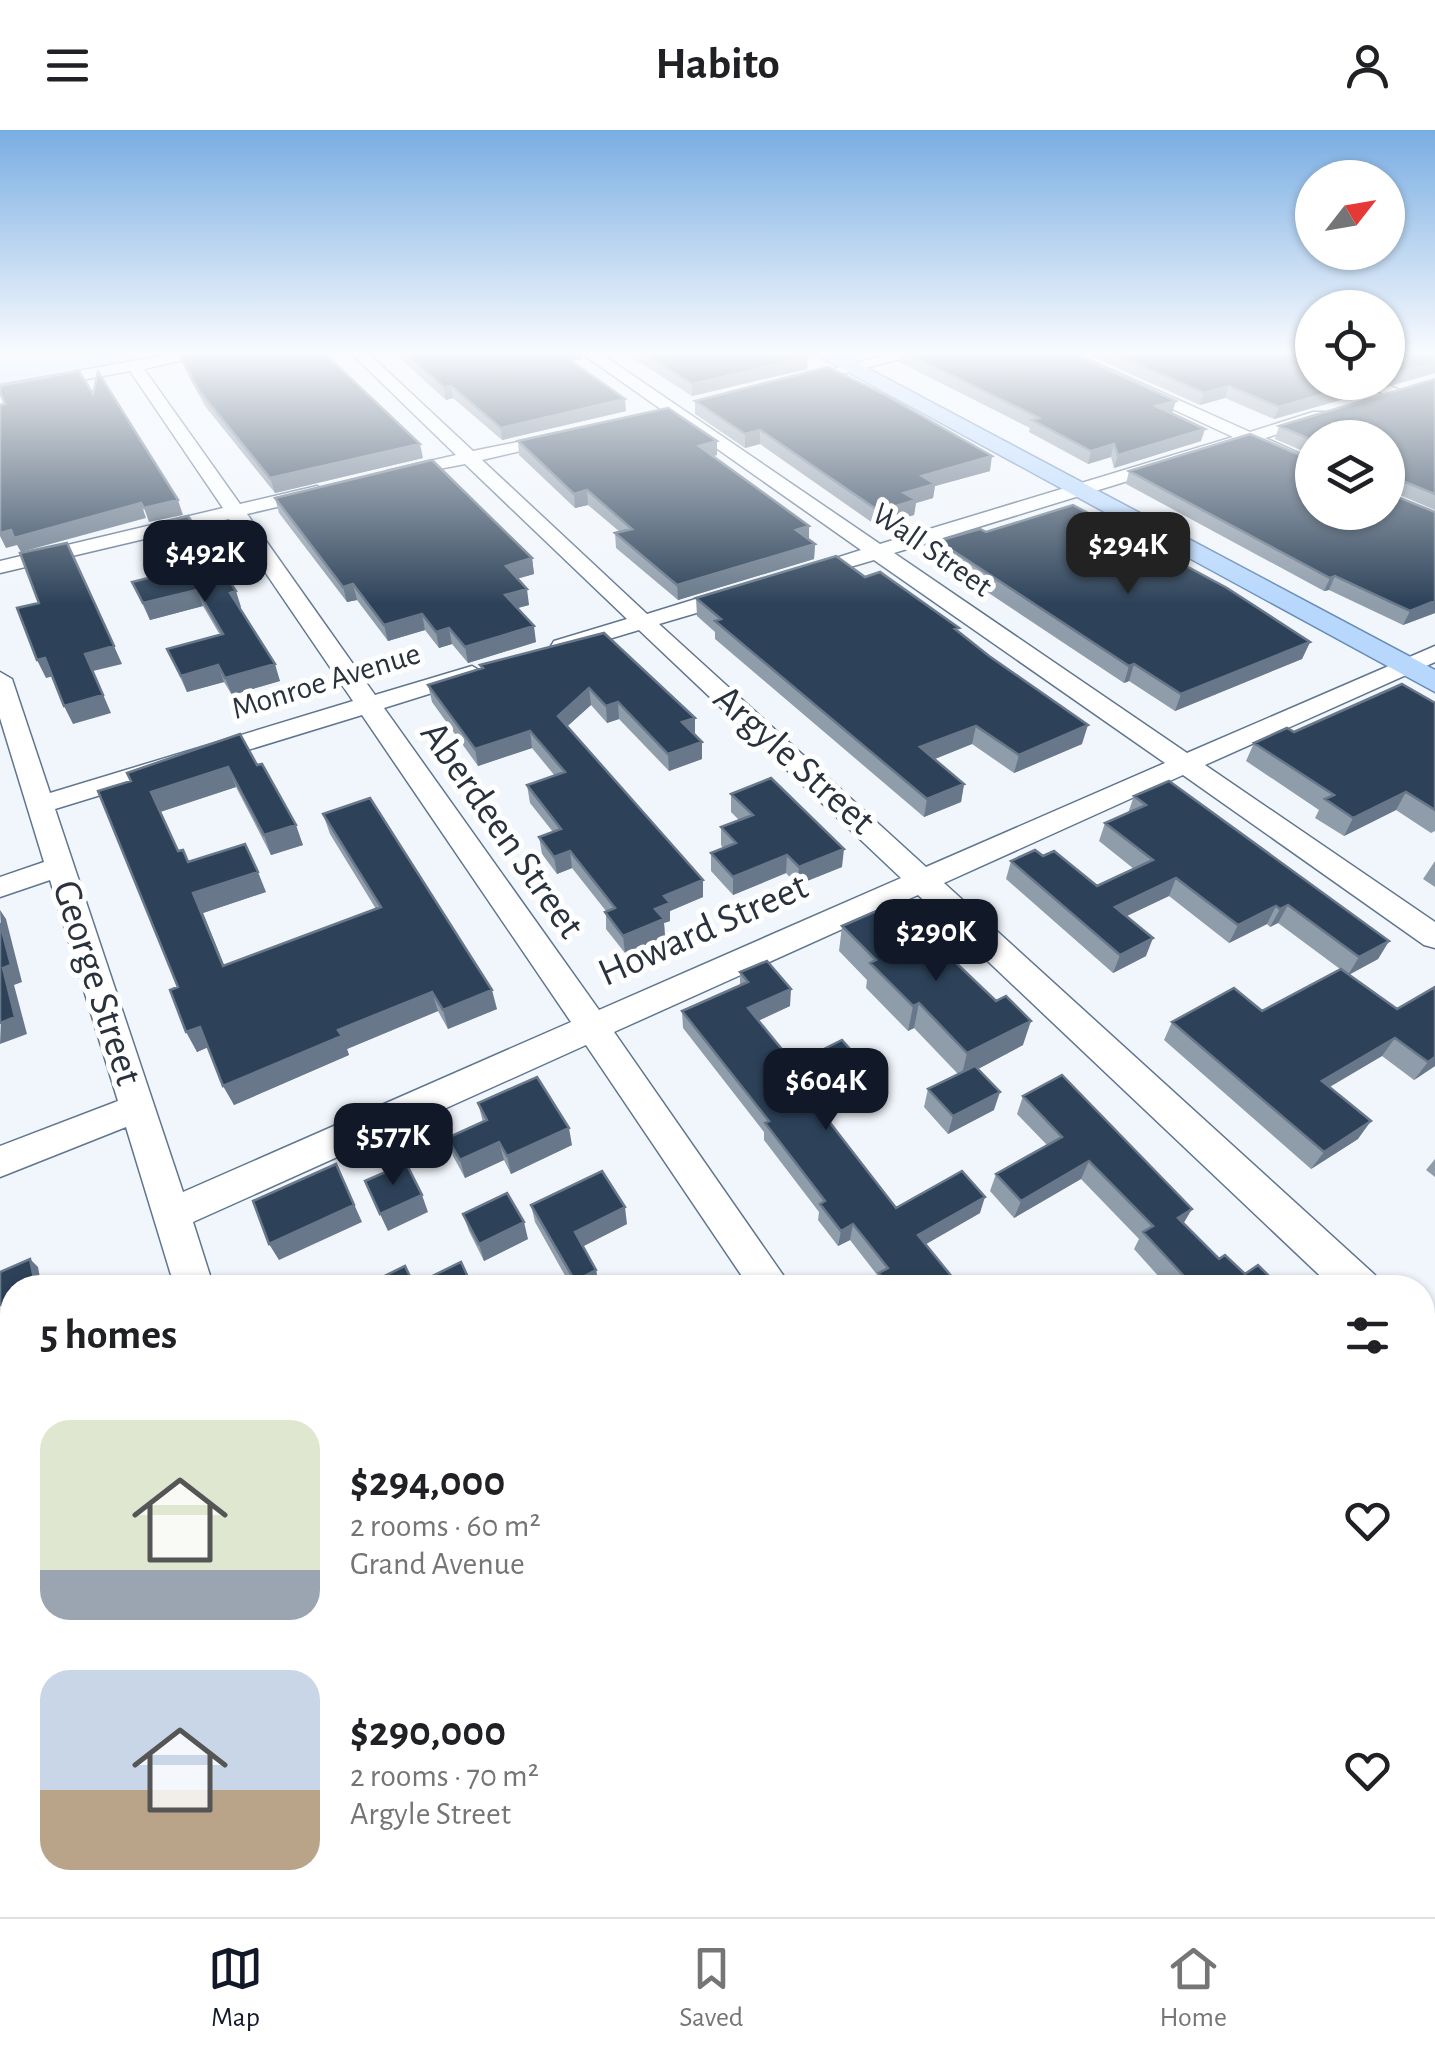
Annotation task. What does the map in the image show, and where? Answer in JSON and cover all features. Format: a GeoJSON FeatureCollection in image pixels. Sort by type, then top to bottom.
{"type":"FeatureCollection","features":[{"type":"Feature","properties":{"kind":"main road"},"geometry":{"type":"LineString","coordinates":[[977,436],[1435,683]]}},
{"type":"Feature","properties":{"kind":"street","name":"Aberdeen Street"},"geometry":{"type":"LineString","coordinates":[[182,436],[764,1275]]}},
{"type":"Feature","properties":{"kind":"street","name":"Argyle Street"},"geometry":{"type":"LineString","coordinates":[[445,436],[1347,1275]]}},
{"type":"Feature","properties":{"kind":"street"},"geometry":{"type":"LineString","coordinates":[[372,480],[559,436]]}},
{"type":"Feature","properties":{"kind":"street","name":"Wall Street"},"geometry":{"type":"LineString","coordinates":[[720,436],[878,552],[1435,937]]}},
{"type":"Feature","properties":{"kind":"street"},"geometry":{"type":"LineString","coordinates":[[1244,436],[1295,459]]}},
{"type":"Feature","properties":{"kind":"street"},"geometry":{"type":"LineString","coordinates":[[548,650],[1252,436]]}},
{"type":"Feature","properties":{"kind":"street"},"geometry":{"type":"LineString","coordinates":[[0,567],[336,488]]}},
{"type":"Feature","properties":{"kind":"street","name":"Howard Street"},"geometry":{"type":"LineString","coordinates":[[170,1214],[1435,653]]}},
{"type":"Feature","properties":{"kind":"street","name":"Monroe Avenue"},"geometry":{"type":"LineString","coordinates":[[41,805],[492,667]]}},
{"type":"Feature","properties":{"kind":"street","name":"George Street"},"geometry":{"type":"LineString","coordinates":[[2,693],[191,1275]]}},
{"type":"Feature","properties":{"kind":"street"},"geometry":{"type":"LineString","coordinates":[[0,887],[60,868]]}},
{"type":"Feature","properties":{"kind":"street"},"geometry":{"type":"LineString","coordinates":[[0,1162],[137,1108]]}},
{"type":"Feature","properties":{"kind":"building"},"geometry":{"type":"Polygon","coordinates":[[[0,436],[138,436],[178,500],[144,508],[141,503],[14,538],[11,530],[0,533],[0,436]]]}},
{"type":"Feature","properties":{"kind":"building"},"geometry":{"type":"Polygon","coordinates":[[[236,436],[412,436],[420,444],[270,478],[236,436]]]}},
{"type":"Feature","properties":{"kind":"building"},"geometry":{"type":"Polygon","coordinates":[[[539,436],[710,436],[717,441],[699,446],[809,526],[796,530],[815,544],[677,585],[615,533],[632,529],[587,490],[574,494],[518,441],[539,436]]]}},
{"type":"Feature","properties":{"kind":"building"},"geometry":{"type":"Polygon","coordinates":[[[769,436],[958,436],[992,456],[922,476],[935,484],[904,493],[916,500],[879,511],[769,436]]]}},
{"type":"Feature","properties":{"kind":"building"},"geometry":{"type":"Polygon","coordinates":[[[1063,436],[1180,436],[1118,455],[1114,444],[1091,451],[1063,436]]]}},
{"type":"Feature","properties":{"kind":"building"},"geometry":{"type":"Polygon","coordinates":[[[1242,436],[1256,436],[1295,453],[1295,530],[1405,530],[1405,500],[1435,512],[1435,601],[1410,611],[1335,576],[1330,578],[1129,471],[1242,436]]]}},
{"type":"Feature","properties":{"kind":"building"},"geometry":{"type":"Polygon","coordinates":[[[1405,436],[1435,436],[1435,494],[1405,482],[1405,436]]]}},
{"type":"Feature","properties":{"kind":"building"},"geometry":{"type":"Polygon","coordinates":[[[432,460],[532,558],[506,566],[527,589],[505,595],[534,626],[465,647],[449,628],[436,632],[422,614],[384,625],[353,584],[343,587],[275,498],[432,460]]]}},
{"type":"Feature","properties":{"kind":"building"},"geometry":{"type":"Polygon","coordinates":[[[1073,505],[1227,588],[1310,642],[1181,694],[1134,664],[1129,666],[938,541],[980,529],[986,532],[1073,505]]]}},
{"type":"Feature","properties":{"kind":"building"},"geometry":{"type":"Polygon","coordinates":[[[188,516],[236,591],[230,593],[275,664],[225,678],[218,665],[181,676],[167,649],[223,634],[197,590],[143,603],[132,582],[180,570],[153,524],[188,516]]]}},
{"type":"Feature","properties":{"kind":"building"},"geometry":{"type":"Polygon","coordinates":[[[67,543],[114,646],[85,654],[103,695],[64,706],[45,658],[37,660],[17,608],[39,603],[20,553],[67,543]]]}},
{"type":"Feature","properties":{"kind":"building"},"geometry":{"type":"Polygon","coordinates":[[[836,556],[865,577],[880,572],[959,628],[955,629],[989,656],[1088,725],[1019,755],[976,726],[920,747],[964,784],[927,799],[715,621],[721,619],[696,598],[836,556]]]}},
{"type":"Feature","properties":{"kind":"building"},"geometry":{"type":"Polygon","coordinates":[[[604,633],[695,718],[682,722],[702,742],[668,754],[618,702],[606,706],[589,688],[558,716],[703,880],[664,896],[670,903],[655,909],[664,919],[623,936],[605,912],[615,908],[570,851],[554,857],[539,837],[561,829],[527,785],[565,772],[530,731],[475,749],[428,685],[483,668],[480,665],[604,633]]]}},
{"type":"Feature","properties":{"kind":"building"},"geometry":{"type":"Polygon","coordinates":[[[1402,684],[1435,703],[1435,810],[1406,792],[1353,818],[1325,799],[1334,795],[1254,743],[1287,728],[1294,732],[1402,684]]]}},
{"type":"Feature","properties":{"kind":"building"},"geometry":{"type":"Polygon","coordinates":[[[240,734],[257,765],[262,764],[296,825],[264,835],[228,767],[151,792],[178,851],[183,850],[188,862],[245,844],[258,872],[193,893],[223,966],[381,907],[323,814],[370,798],[492,990],[443,1010],[432,992],[338,1030],[342,1036],[223,1086],[200,1027],[186,1032],[170,990],[178,987],[98,791],[131,781],[127,773],[240,734]]]}},
{"type":"Feature","properties":{"kind":"building"},"geometry":{"type":"Polygon","coordinates":[[[771,778],[844,849],[799,867],[787,855],[733,877],[711,853],[736,843],[721,827],[753,815],[731,794],[771,778]]]}},
{"type":"Feature","properties":{"kind":"building"},"geometry":{"type":"Polygon","coordinates":[[[1169,781],[1389,941],[1359,957],[1288,905],[1280,909],[1276,906],[1238,925],[1176,878],[1115,907],[1153,938],[1120,955],[1011,861],[1035,850],[1043,856],[1054,851],[1097,886],[1153,860],[1105,823],[1146,805],[1134,796],[1169,781]]]}},
{"type":"Feature","properties":{"kind":"building"},"geometry":{"type":"Polygon","coordinates":[[[881,909],[939,966],[952,959],[996,1001],[1006,996],[1031,1021],[967,1053],[919,1003],[913,1006],[870,963],[876,960],[842,926],[881,909]]]}},
{"type":"Feature","properties":{"kind":"building"},"geometry":{"type":"Polygon","coordinates":[[[0,923],[11,965],[3,968],[15,1017],[0,1023],[0,923]]]}},
{"type":"Feature","properties":{"kind":"building"},"geometry":{"type":"Polygon","coordinates":[[[767,961],[791,989],[748,1008],[794,1064],[842,1040],[864,1065],[807,1093],[896,1208],[962,1171],[985,1197],[918,1235],[950,1275],[880,1275],[888,1268],[853,1224],[841,1231],[820,1204],[825,1201],[765,1123],[769,1121],[682,1011],[748,982],[740,972],[767,961]]]}},
{"type":"Feature","properties":{"kind":"building"},"geometry":{"type":"Polygon","coordinates":[[[1341,969],[1397,1009],[1435,987],[1435,1057],[1428,1062],[1395,1038],[1322,1081],[1371,1121],[1324,1152],[1172,1022],[1234,988],[1262,1011],[1341,969]]]}},
{"type":"Feature","properties":{"kind":"building"},"geometry":{"type":"Polygon","coordinates":[[[975,1066],[1000,1092],[953,1116],[928,1089],[975,1066]]]}},
{"type":"Feature","properties":{"kind":"building"},"geometry":{"type":"Polygon","coordinates":[[[1062,1075],[1192,1209],[1178,1218],[1219,1259],[1225,1255],[1245,1274],[1258,1265],[1268,1275],[1183,1275],[1143,1232],[1153,1226],[1089,1161],[1021,1201],[996,1174],[1062,1137],[1023,1096],[1062,1075]]]}},
{"type":"Feature","properties":{"kind":"building"},"geometry":{"type":"Polygon","coordinates":[[[537,1077],[569,1128],[507,1156],[499,1142],[460,1160],[447,1138],[487,1120],[478,1103],[537,1077]]]}},
{"type":"Feature","properties":{"kind":"building"},"geometry":{"type":"Polygon","coordinates":[[[406,1163],[422,1195],[380,1214],[365,1181],[406,1163]]]}},
{"type":"Feature","properties":{"kind":"building"},"geometry":{"type":"Polygon","coordinates":[[[336,1164],[354,1205],[269,1244],[253,1201],[336,1164]]]}},
{"type":"Feature","properties":{"kind":"building"},"geometry":{"type":"Polygon","coordinates":[[[602,1171],[625,1207],[575,1232],[596,1270],[572,1275],[531,1205],[602,1171]]]}},
{"type":"Feature","properties":{"kind":"building"},"geometry":{"type":"Polygon","coordinates":[[[507,1193],[524,1222],[479,1244],[463,1214],[507,1193]]]}},
{"type":"Feature","properties":{"kind":"building"},"geometry":{"type":"Polygon","coordinates":[[[30,1259],[33,1275],[0,1275],[30,1259]]]}},
{"type":"Feature","properties":{"kind":"building"},"geometry":{"type":"Polygon","coordinates":[[[461,1262],[467,1275],[434,1275],[461,1262]]]}},
{"type":"Feature","properties":{"kind":"building"},"geometry":{"type":"Polygon","coordinates":[[[405,1266],[409,1275],[387,1275],[405,1266]]]}}]}
